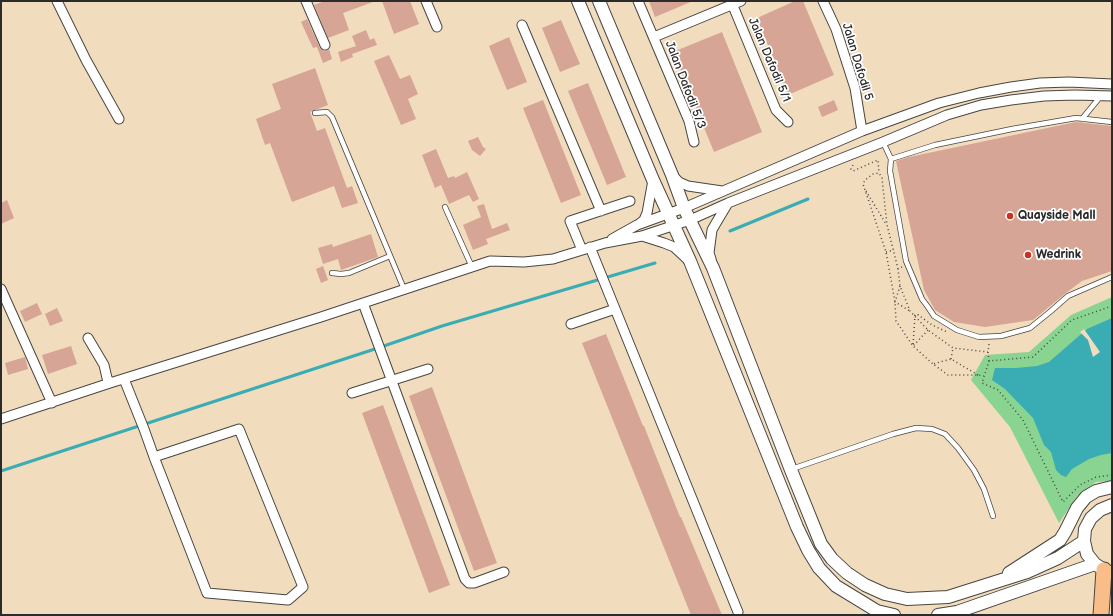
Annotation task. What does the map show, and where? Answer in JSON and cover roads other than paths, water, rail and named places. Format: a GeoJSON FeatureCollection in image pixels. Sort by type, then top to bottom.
{"type":"FeatureCollection","features":[{"type":"Feature","properties":{"kind":"main road"},"geometry":{"type":"LineString","coordinates":[[1101,615],[1104,569]]}},
{"type":"Feature","properties":{"kind":"street"},"geometry":{"type":"LineString","coordinates":[[57,1],[86,60],[119,120]]}},
{"type":"Feature","properties":{"kind":"street"},"geometry":{"type":"LineString","coordinates":[[306,1],[325,46]]}},
{"type":"Feature","properties":{"kind":"street"},"geometry":{"type":"LineString","coordinates":[[426,1],[437,27]]}},
{"type":"Feature","properties":{"kind":"street"},"geometry":{"type":"LineString","coordinates":[[578,1],[653,180],[690,261],[794,519],[808,550],[819,568],[836,586],[877,611],[894,615]]}},
{"type":"Feature","properties":{"kind":"street"},"geometry":{"type":"LineString","coordinates":[[599,1],[672,175],[684,208],[713,268],[821,544],[832,559],[847,573],[865,585],[885,594],[907,599],[948,597],[1027,572],[1058,558],[1084,541]]}},
{"type":"Feature","properties":{"kind":"street","name":"Jalan Dafodil 5/3"},"geometry":{"type":"LineString","coordinates":[[638,1],[689,121],[694,142]]}},
{"type":"Feature","properties":{"kind":"street","name":"Jalan Dafodil 5"},"geometry":{"type":"LineString","coordinates":[[823,1],[836,29],[855,88],[862,131]]}},
{"type":"Feature","properties":{"kind":"street"},"geometry":{"type":"LineString","coordinates":[[654,37],[735,2]]}},
{"type":"Feature","properties":{"kind":"street","name":"Jalan Dafodil 5/1"},"geometry":{"type":"LineString","coordinates":[[735,2],[776,110],[788,122]]}},
{"type":"Feature","properties":{"kind":"street"},"geometry":{"type":"LineString","coordinates":[[522,25],[601,211]]}},
{"type":"Feature","properties":{"kind":"street"},"geometry":{"type":"LineString","coordinates":[[605,242],[638,225],[684,208],[862,131],[939,103],[978,93],[1040,83],[1069,82],[1112,84]]}},
{"type":"Feature","properties":{"kind":"street"},"geometry":{"type":"LineString","coordinates":[[1,419],[52,403],[108,381],[124,379],[321,317],[490,261],[524,262],[553,258],[605,242],[642,236],[674,226],[947,115],[981,105],[1044,96],[1112,96]]}},
{"type":"Feature","properties":{"kind":"street"},"geometry":{"type":"LineString","coordinates":[[672,175],[679,182],[688,186],[722,191]]}},
{"type":"Feature","properties":{"kind":"street"},"geometry":{"type":"LineString","coordinates":[[638,225],[644,220],[647,213],[653,180]]}},
{"type":"Feature","properties":{"kind":"street"},"geometry":{"type":"LineString","coordinates":[[630,201],[570,222],[602,278],[738,612]]}},
{"type":"Feature","properties":{"kind":"street"},"geometry":{"type":"LineString","coordinates":[[713,268],[709,253],[712,230],[728,204]]}},
{"type":"Feature","properties":{"kind":"street"},"geometry":{"type":"LineString","coordinates":[[642,236],[674,247],[690,261]]}},
{"type":"Feature","properties":{"kind":"street"},"geometry":{"type":"LineString","coordinates":[[1,289],[52,403]]}},
{"type":"Feature","properties":{"kind":"street"},"geometry":{"type":"LineString","coordinates":[[363,303],[466,581],[474,583],[504,572]]}},
{"type":"Feature","properties":{"kind":"street"},"geometry":{"type":"LineString","coordinates":[[571,324],[615,309]]}},
{"type":"Feature","properties":{"kind":"street"},"geometry":{"type":"LineString","coordinates":[[88,338],[104,365],[108,381]]}},
{"type":"Feature","properties":{"kind":"street"},"geometry":{"type":"LineString","coordinates":[[352,394],[428,369]]}},
{"type":"Feature","properties":{"kind":"street"},"geometry":{"type":"LineString","coordinates":[[124,379],[154,457],[207,593],[288,600],[303,587],[239,428],[154,457]]}},
{"type":"Feature","properties":{"kind":"street"},"geometry":{"type":"LineString","coordinates":[[994,582],[1060,540],[1066,532],[1077,508],[1086,497],[1096,491],[1112,487]]}},
{"type":"Feature","properties":{"kind":"street"},"geometry":{"type":"LineString","coordinates":[[1104,569],[1087,554],[1084,541],[1086,529],[1091,518],[1100,510],[1112,505]]}},
{"type":"Feature","properties":{"kind":"street"},"geometry":{"type":"LineString","coordinates":[[938,615],[957,612],[1104,569]]}},
{"type":"Feature","properties":{"kind":"lane"},"geometry":{"type":"LineString","coordinates":[[1082,119],[1101,95]]}},
{"type":"Feature","properties":{"kind":"lane"},"geometry":{"type":"LineString","coordinates":[[314,113],[327,112],[332,117],[404,290]]}},
{"type":"Feature","properties":{"kind":"lane"},"geometry":{"type":"LineString","coordinates":[[891,159],[935,145],[1012,129],[1076,118],[1112,122]]}},
{"type":"Feature","properties":{"kind":"lane"},"geometry":{"type":"LineString","coordinates":[[883,142],[891,159],[890,172],[906,261],[922,299],[934,316],[957,330],[978,337],[1001,336],[1030,328],[1068,296],[1112,277]]}},
{"type":"Feature","properties":{"kind":"lane"},"geometry":{"type":"LineString","coordinates":[[445,207],[472,267]]}},
{"type":"Feature","properties":{"kind":"lane"},"geometry":{"type":"LineString","coordinates":[[332,274],[349,273],[390,256]]}},
{"type":"Feature","properties":{"kind":"lane"},"geometry":{"type":"LineString","coordinates":[[791,470],[893,434],[916,428],[932,429],[945,434],[958,448],[974,470],[984,489],[993,516]]}},
{"type":"Feature","properties":{"kind":"water"},"geometry":{"type":"Polygon","coordinates":[[[1112,318],[1112,453],[1089,459],[1072,469],[1066,477],[1061,475],[1056,470],[1051,452],[1044,445],[1033,418],[1005,389],[992,380],[995,368],[1037,366],[1049,362],[1087,329],[1112,318]]]}},
{"type":"Feature","properties":{"kind":"waterway"},"geometry":{"type":"LineString","coordinates":[[730,231],[808,199]]}},
{"type":"Feature","properties":{"kind":"waterway"},"geometry":{"type":"LineString","coordinates":[[1,471],[442,326],[655,263]]}},
{"type":"Feature","properties":{"kind":"place","name":"Quayside Mall"},"geometry":{"type":"Point","coordinates":[1010,216]}},
{"type":"Feature","properties":{"kind":"place","name":"Wedrink"},"geometry":{"type":"Point","coordinates":[1028,255]}}]}
